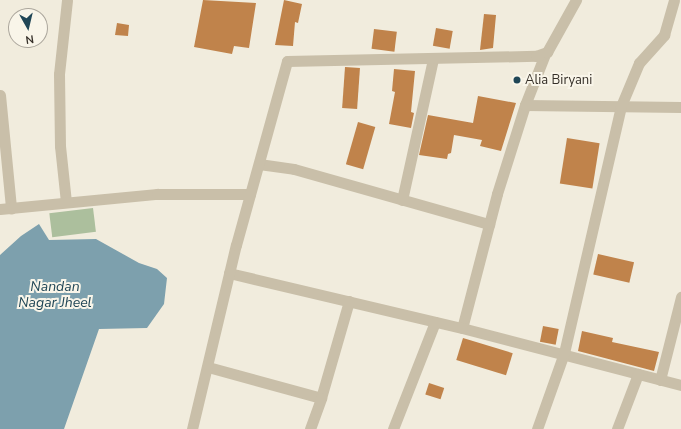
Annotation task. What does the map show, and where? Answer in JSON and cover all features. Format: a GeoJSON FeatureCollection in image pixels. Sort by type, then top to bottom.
{"type":"FeatureCollection","features":[{"type":"Feature","properties":{"kind":"street"},"geometry":{"type":"LineString","coordinates":[[66,202],[60,146],[58,74],[67,0]]}},
{"type":"Feature","properties":{"kind":"street"},"geometry":{"type":"LineString","coordinates":[[462,328],[489,224],[525,105],[545,54],[576,0]]}},
{"type":"Feature","properties":{"kind":"street"},"geometry":{"type":"LineString","coordinates":[[537,429],[564,353],[621,106],[639,63],[664,35],[674,0]]}},
{"type":"Feature","properties":{"kind":"street"},"geometry":{"type":"LineString","coordinates":[[192,429],[208,367],[229,273],[287,61],[433,59],[536,56],[545,54]]}},
{"type":"Feature","properties":{"kind":"street"},"geometry":{"type":"LineString","coordinates":[[402,200],[433,59]]}},
{"type":"Feature","properties":{"kind":"street"},"geometry":{"type":"LineString","coordinates":[[0,94],[5,208],[157,194],[250,194]]}},
{"type":"Feature","properties":{"kind":"street"},"geometry":{"type":"LineString","coordinates":[[525,105],[681,107]]}},
{"type":"Feature","properties":{"kind":"street"},"geometry":{"type":"LineString","coordinates":[[259,164],[294,169],[489,224]]}},
{"type":"Feature","properties":{"kind":"street"},"geometry":{"type":"LineString","coordinates":[[229,273],[564,353],[681,385]]}},
{"type":"Feature","properties":{"kind":"street"},"geometry":{"type":"LineString","coordinates":[[660,380],[681,297]]}},
{"type":"Feature","properties":{"kind":"street"},"geometry":{"type":"LineString","coordinates":[[310,429],[349,301]]}},
{"type":"Feature","properties":{"kind":"street"},"geometry":{"type":"LineString","coordinates":[[393,429],[435,322]]}},
{"type":"Feature","properties":{"kind":"street"},"geometry":{"type":"LineString","coordinates":[[208,367],[320,398]]}},
{"type":"Feature","properties":{"kind":"street"},"geometry":{"type":"LineString","coordinates":[[617,429],[638,374]]}},
{"type":"Feature","properties":{"kind":"green space"},"geometry":{"type":"Polygon","coordinates":[[[93,208],[96,232],[52,237],[49,213],[93,208]]]}},
{"type":"Feature","properties":{"kind":"water","name":"Nandan Nagar Jheel"},"geometry":{"type":"Polygon","coordinates":[[[39,224],[49,240],[96,239],[139,263],[157,269],[167,278],[164,304],[147,328],[99,329],[64,429],[0,429],[0,255],[21,236],[39,224]]]}},
{"type":"Feature","properties":{"kind":"building"},"geometry":{"type":"Polygon","coordinates":[[[203,0],[256,3],[249,48],[234,46],[232,54],[194,47],[203,0]]]}},
{"type":"Feature","properties":{"kind":"building"},"geometry":{"type":"Polygon","coordinates":[[[284,0],[302,4],[298,23],[295,22],[293,46],[275,45],[284,0]]]}},
{"type":"Feature","properties":{"kind":"building"},"geometry":{"type":"Polygon","coordinates":[[[484,14],[496,15],[493,48],[480,50],[484,14]]]}},
{"type":"Feature","properties":{"kind":"building"},"geometry":{"type":"Polygon","coordinates":[[[117,23],[129,25],[128,36],[115,35],[117,23]]]}},
{"type":"Feature","properties":{"kind":"building"},"geometry":{"type":"Polygon","coordinates":[[[436,28],[453,31],[450,49],[433,46],[436,28]]]}},
{"type":"Feature","properties":{"kind":"building"},"geometry":{"type":"Polygon","coordinates":[[[374,29],[397,32],[394,52],[372,49],[374,29]]]}},
{"type":"Feature","properties":{"kind":"building"},"geometry":{"type":"Polygon","coordinates":[[[345,67],[360,68],[357,109],[342,108],[345,67]]]}},
{"type":"Feature","properties":{"kind":"building"},"geometry":{"type":"Polygon","coordinates":[[[394,69],[415,71],[411,112],[414,113],[411,128],[389,124],[395,92],[392,91],[394,69]]]}},
{"type":"Feature","properties":{"kind":"building"},"geometry":{"type":"Polygon","coordinates":[[[478,96],[516,103],[501,151],[480,146],[482,140],[454,135],[451,153],[448,154],[447,159],[419,155],[428,115],[473,123],[478,96]]]}},
{"type":"Feature","properties":{"kind":"building"},"geometry":{"type":"Polygon","coordinates":[[[358,122],[375,127],[363,169],[346,164],[358,122]]]}},
{"type":"Feature","properties":{"kind":"building"},"geometry":{"type":"Polygon","coordinates":[[[567,138],[600,143],[592,189],[560,183],[567,138]]]}},
{"type":"Feature","properties":{"kind":"building"},"geometry":{"type":"Polygon","coordinates":[[[598,254],[634,262],[629,283],[593,274],[598,254]]]}},
{"type":"Feature","properties":{"kind":"building"},"geometry":{"type":"Polygon","coordinates":[[[543,326],[559,329],[556,345],[540,342],[543,326]]]}},
{"type":"Feature","properties":{"kind":"building"},"geometry":{"type":"Polygon","coordinates":[[[582,331],[613,338],[612,342],[659,352],[654,371],[578,351],[582,331]]]}},
{"type":"Feature","properties":{"kind":"building"},"geometry":{"type":"Polygon","coordinates":[[[463,338],[513,353],[506,375],[456,360],[463,338]]]}},
{"type":"Feature","properties":{"kind":"building"},"geometry":{"type":"Polygon","coordinates":[[[429,383],[444,388],[441,399],[425,394],[429,383]]]}},
{"type":"Feature","properties":{"kind":"place","name":"Alia Biryani"},"geometry":{"type":"Point","coordinates":[517,80]}}]}
